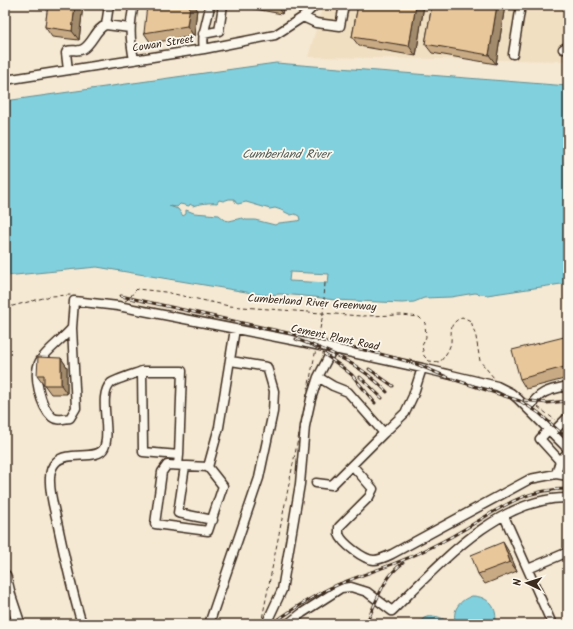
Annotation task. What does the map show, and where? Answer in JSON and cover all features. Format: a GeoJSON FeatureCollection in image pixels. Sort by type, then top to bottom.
{"type":"FeatureCollection","features":[{"type":"Feature","properties":{"kind":"highway"},"geometry":{"type":"LineString","coordinates":[[5,576],[19,624]]}},
{"type":"Feature","properties":{"kind":"street"},"geometry":{"type":"LineString","coordinates":[[106,25],[109,5]]}},
{"type":"Feature","properties":{"kind":"street"},"geometry":{"type":"LineString","coordinates":[[134,5],[130,20],[130,40],[134,60]]}},
{"type":"Feature","properties":{"kind":"street"},"geometry":{"type":"LineString","coordinates":[[204,49],[203,34],[208,19],[210,5]]}},
{"type":"Feature","properties":{"kind":"street"},"geometry":{"type":"LineString","coordinates":[[203,34],[219,31],[223,5]]}},
{"type":"Feature","properties":{"kind":"street"},"geometry":{"type":"LineString","coordinates":[[303,17],[316,23],[340,26],[344,5]]}},
{"type":"Feature","properties":{"kind":"street"},"geometry":{"type":"LineString","coordinates":[[513,54],[522,5]]}},
{"type":"Feature","properties":{"kind":"street","name":"Cowan Street"},"geometry":{"type":"LineString","coordinates":[[5,80],[204,49],[275,35],[303,17],[312,6]]}},
{"type":"Feature","properties":{"kind":"street"},"geometry":{"type":"LineString","coordinates":[[68,70],[67,51],[82,49],[93,40],[103,26],[106,25],[130,28]]}},
{"type":"Feature","properties":{"kind":"street"},"geometry":{"type":"LineString","coordinates":[[72,328],[39,362],[37,375],[43,405],[52,417],[60,420],[70,418],[76,408],[72,328],[74,298]]}},
{"type":"Feature","properties":{"kind":"street","name":"Cement Plant Road"},"geometry":{"type":"LineString","coordinates":[[74,298],[332,349],[497,386],[511,393],[530,406],[550,431],[568,449]]}},
{"type":"Feature","properties":{"kind":"street"},"geometry":{"type":"LineString","coordinates":[[208,467],[219,427],[231,361],[235,329]]}},
{"type":"Feature","properties":{"kind":"street"},"geometry":{"type":"LineString","coordinates":[[266,624],[282,590],[300,484],[305,426],[311,399],[318,377],[330,356],[332,349]]}},
{"type":"Feature","properties":{"kind":"street"},"geometry":{"type":"LineString","coordinates":[[209,624],[259,478],[273,412],[274,391],[267,367],[231,361]]}},
{"type":"Feature","properties":{"kind":"street"},"geometry":{"type":"LineString","coordinates":[[316,483],[332,485],[405,413],[413,396],[422,368]]}},
{"type":"Feature","properties":{"kind":"street"},"geometry":{"type":"LineString","coordinates":[[82,624],[71,587],[56,517],[50,473],[57,460],[64,457],[98,454],[103,450],[106,436],[105,396],[107,388],[112,382],[142,371],[182,371],[179,455],[182,465],[178,513],[213,520]]}},
{"type":"Feature","properties":{"kind":"street"},"geometry":{"type":"LineString","coordinates":[[142,371],[142,452],[179,455]]}},
{"type":"Feature","properties":{"kind":"street"},"geometry":{"type":"LineString","coordinates":[[318,377],[333,386],[348,392],[384,433]]}},
{"type":"Feature","properties":{"kind":"street"},"geometry":{"type":"LineString","coordinates":[[530,406],[545,391],[568,386]]}},
{"type":"Feature","properties":{"kind":"street"},"geometry":{"type":"LineString","coordinates":[[560,461],[540,439],[568,417]]}},
{"type":"Feature","properties":{"kind":"street"},"geometry":{"type":"LineString","coordinates":[[556,474],[560,461],[568,452]]}},
{"type":"Feature","properties":{"kind":"street"},"geometry":{"type":"LineString","coordinates":[[167,464],[208,467],[224,486],[208,531],[155,524],[162,472],[167,464]]}},
{"type":"Feature","properties":{"kind":"street"},"geometry":{"type":"LineString","coordinates":[[352,465],[373,489],[369,497],[339,527],[339,534],[345,543],[360,555],[372,560],[380,559],[392,554],[530,479],[556,474],[568,476]]}},
{"type":"Feature","properties":{"kind":"street"},"geometry":{"type":"LineString","coordinates":[[288,624],[340,588],[351,587],[367,592],[392,611],[438,566],[476,532],[504,516],[532,503],[554,498],[568,498]]}},
{"type":"Feature","properties":{"kind":"street"},"geometry":{"type":"LineString","coordinates":[[504,516],[552,624]]}},
{"type":"Feature","properties":{"kind":"street"},"geometry":{"type":"LineString","coordinates":[[528,569],[568,552]]}},
{"type":"Feature","properties":{"kind":"path"},"geometry":{"type":"LineString","coordinates":[[261,624],[323,314],[325,283]]}},
{"type":"Feature","properties":{"kind":"path","name":"Cumberland River Greenway"},"geometry":{"type":"LineString","coordinates":[[120,301],[125,301],[130,298],[132,293],[137,289],[165,292],[229,306],[360,316],[402,315],[419,317],[425,323],[426,337],[422,346],[424,356],[429,362],[440,362],[445,356],[451,343],[450,329],[454,322],[462,317],[471,321],[476,337],[480,361],[492,377],[498,380]]}},
{"type":"Feature","properties":{"kind":"path"},"geometry":{"type":"LineString","coordinates":[[5,308],[51,296],[74,298]]}},
{"type":"Feature","properties":{"kind":"path"},"geometry":{"type":"LineString","coordinates":[[530,406],[546,412],[560,424]]}},
{"type":"Feature","properties":{"kind":"shaded area"},"geometry":{"type":"Polygon","coordinates":[[[323,5],[568,5],[568,61],[308,57],[323,5]]]}},
{"type":"Feature","properties":{"kind":"water","name":"Cumberland River"},"geometry":{"type":"Polygon","coordinates":[[[276,63],[568,86],[568,283],[487,295],[475,293],[451,297],[424,298],[414,302],[402,303],[335,300],[281,294],[264,295],[97,267],[5,276],[5,101],[276,63]],[[234,199],[223,201],[219,200],[217,203],[205,203],[193,206],[190,204],[189,206],[180,204],[177,207],[169,206],[178,209],[183,216],[186,214],[186,210],[194,213],[219,215],[225,220],[229,221],[242,218],[275,225],[300,220],[299,216],[295,214],[291,215],[275,208],[270,209],[246,202],[238,204],[234,199]],[[290,272],[289,281],[328,283],[329,274],[290,272]]]}},
{"type":"Feature","properties":{"kind":"water"},"geometry":{"type":"Polygon","coordinates":[[[472,596],[483,598],[491,604],[494,608],[496,618],[495,624],[456,624],[455,614],[458,606],[464,600],[472,596]]]}},
{"type":"Feature","properties":{"kind":"water"},"geometry":{"type":"Polygon","coordinates":[[[430,616],[441,618],[450,624],[417,624],[424,618],[430,616]]]}},
{"type":"Feature","properties":{"kind":"building"},"geometry":{"type":"Polygon","coordinates":[[[48,5],[75,5],[72,31],[45,27],[48,5]]]}},
{"type":"Feature","properties":{"kind":"building"},"geometry":{"type":"Polygon","coordinates":[[[147,5],[190,5],[187,26],[144,33],[147,5]]]}},
{"type":"Feature","properties":{"kind":"building"},"geometry":{"type":"Polygon","coordinates":[[[358,5],[416,5],[409,46],[352,37],[358,5]]]}},
{"type":"Feature","properties":{"kind":"building"},"geometry":{"type":"Polygon","coordinates":[[[432,5],[497,5],[489,55],[425,44],[432,5]]]}},
{"type":"Feature","properties":{"kind":"building"},"geometry":{"type":"Polygon","coordinates":[[[568,336],[568,366],[520,379],[512,350],[568,336]]]}},
{"type":"Feature","properties":{"kind":"building"},"geometry":{"type":"Polygon","coordinates":[[[38,357],[61,358],[61,385],[44,385],[44,375],[37,375],[38,357]]]}},
{"type":"Feature","properties":{"kind":"building"},"geometry":{"type":"Polygon","coordinates":[[[503,542],[510,562],[478,574],[471,555],[503,542]]]}},
{"type":"Feature","properties":{"kind":"railway"},"geometry":{"type":"LineString","coordinates":[[121,296],[369,351],[414,363],[449,378],[520,401],[539,413],[568,439]]}},
{"type":"Feature","properties":{"kind":"railway"},"geometry":{"type":"LineString","coordinates":[[296,339],[333,354],[356,366],[377,382],[387,392]]}},
{"type":"Feature","properties":{"kind":"railway"},"geometry":{"type":"LineString","coordinates":[[324,354],[352,375],[375,403]]}},
{"type":"Feature","properties":{"kind":"railway"},"geometry":{"type":"LineString","coordinates":[[369,369],[393,386]]}},
{"type":"Feature","properties":{"kind":"railway"},"geometry":{"type":"LineString","coordinates":[[360,377],[382,398]]}},
{"type":"Feature","properties":{"kind":"railway"},"geometry":{"type":"LineString","coordinates":[[524,400],[547,403],[568,401]]}},
{"type":"Feature","properties":{"kind":"railway"},"geometry":{"type":"LineString","coordinates":[[272,624],[320,593],[423,551],[452,537],[500,508],[524,496],[538,492],[568,489]]}},
{"type":"Feature","properties":{"kind":"railway"},"geometry":{"type":"LineString","coordinates":[[366,624],[385,583],[390,575],[403,563]]}}]}
